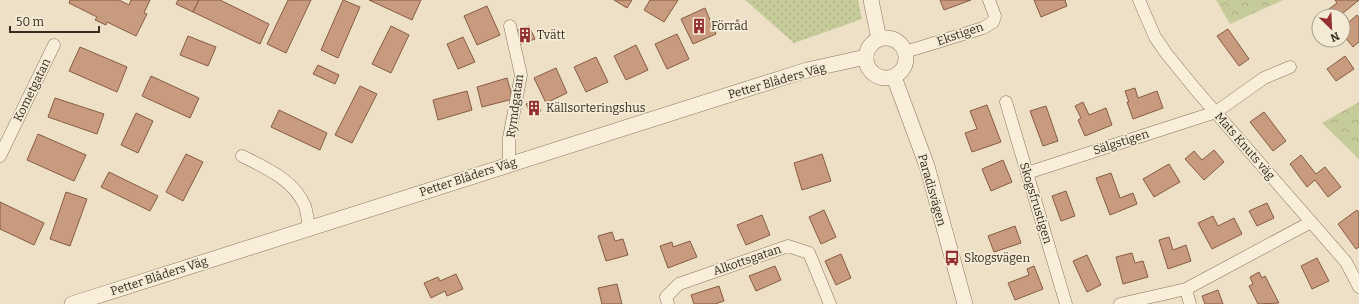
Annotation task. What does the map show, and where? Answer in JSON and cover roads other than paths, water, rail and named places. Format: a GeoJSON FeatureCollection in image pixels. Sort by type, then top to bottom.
{"type":"FeatureCollection","features":[{"type":"Feature","properties":{"kind":"street"},"geometry":{"type":"LineString","coordinates":[[871,0],[879,39]]}},
{"type":"Feature","properties":{"kind":"street","name":"Ekstigen"},"geometry":{"type":"LineString","coordinates":[[905,52],[983,28],[992,22],[995,16],[989,0]]}},
{"type":"Feature","properties":{"kind":"street","name":"Mats Knuts väg"},"geometry":{"type":"LineString","coordinates":[[1139,0],[1155,37],[1181,71],[1346,262],[1359,287]]}},
{"type":"Feature","properties":{"kind":"street","name":"Rymdgatan"},"geometry":{"type":"LineString","coordinates":[[509,164],[509,138],[521,75],[510,26]]}},
{"type":"Feature","properties":{"kind":"street"},"geometry":{"type":"LineString","coordinates":[[879,39],[892,39],[902,46],[905,52],[906,58],[903,69],[894,77],[888,79],[874,75],[866,64],[866,57],[870,46],[879,39]]}},
{"type":"Feature","properties":{"kind":"street","name":"Kometgatan"},"geometry":{"type":"LineString","coordinates":[[0,156],[54,45]]}},
{"type":"Feature","properties":{"kind":"street","name":"Petter Blåders Väg"},"geometry":{"type":"LineString","coordinates":[[72,304],[807,70],[866,57]]}},
{"type":"Feature","properties":{"kind":"street","name":"Sälgstigen"},"geometry":{"type":"LineString","coordinates":[[1027,173],[1216,112],[1264,78],[1290,67]]}},
{"type":"Feature","properties":{"kind":"street","name":"Paradisvägen"},"geometry":{"type":"LineString","coordinates":[[894,77],[927,166],[965,304]]}},
{"type":"Feature","properties":{"kind":"street","name":"Skogsfrustigen"},"geometry":{"type":"LineString","coordinates":[[1006,102],[1066,304]]}},
{"type":"Feature","properties":{"kind":"street"},"geometry":{"type":"LineString","coordinates":[[242,156],[269,170],[288,183],[300,197],[305,208],[309,228]]}},
{"type":"Feature","properties":{"kind":"street"},"geometry":{"type":"LineString","coordinates":[[1120,304],[1186,289],[1311,222]]}},
{"type":"Feature","properties":{"kind":"street","name":"Alkottsgatan"},"geometry":{"type":"LineString","coordinates":[[668,304],[666,297],[679,284],[788,246],[809,253],[830,304]]}},
{"type":"Feature","properties":{"kind":"street"},"geometry":{"type":"LineString","coordinates":[[1186,289],[1190,304]]}},
{"type":"Feature","properties":{"kind":"place","name":"Förråd"},"geometry":{"type":"Point","coordinates":[699,26]}},
{"type":"Feature","properties":{"kind":"place","name":"Tvätt"},"geometry":{"type":"Point","coordinates":[525,35]}},
{"type":"Feature","properties":{"kind":"place","name":"Källsorteringshus"},"geometry":{"type":"Point","coordinates":[534,108]}},
{"type":"Feature","properties":{"kind":"place","name":"Skogsvägen"},"geometry":{"type":"Point","coordinates":[952,258]}}]}
